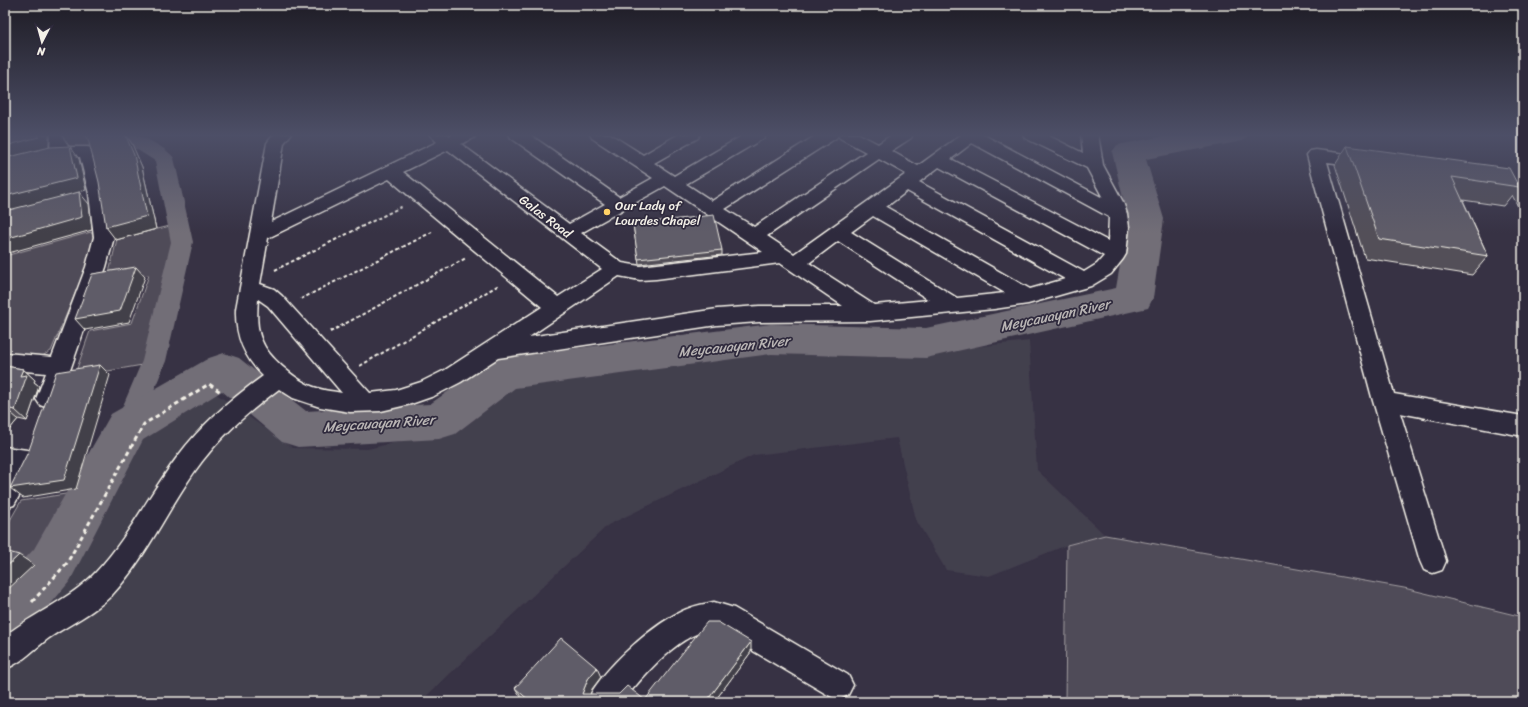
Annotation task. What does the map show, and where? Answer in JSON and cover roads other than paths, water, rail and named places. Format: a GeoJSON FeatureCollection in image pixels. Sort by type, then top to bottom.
{"type":"FeatureCollection","features":[{"type":"Feature","properties":{"kind":"street"},"geometry":{"type":"LineString","coordinates":[[41,420],[59,366],[96,267],[104,237],[89,196],[88,167]]}},
{"type":"Feature","properties":{"kind":"street"},"geometry":{"type":"LineString","coordinates":[[272,167],[250,285],[247,310],[247,325],[250,341],[258,357],[273,380],[303,393],[332,401],[365,403],[396,399],[426,390],[453,376],[616,269],[640,273],[790,259],[838,232],[929,167]]}},
{"type":"Feature","properties":{"kind":"street"},"geometry":{"type":"LineString","coordinates":[[259,236],[399,167]]}},
{"type":"Feature","properties":{"kind":"street","name":"Galas Road"},"geometry":{"type":"LineString","coordinates":[[481,167],[616,269]]}},
{"type":"Feature","properties":{"kind":"street"},"geometry":{"type":"LineString","coordinates":[[565,167],[618,204]]}},
{"type":"Feature","properties":{"kind":"street"},"geometry":{"type":"LineString","coordinates":[[648,167],[870,313]]}},
{"type":"Feature","properties":{"kind":"street"},"geometry":{"type":"LineString","coordinates":[[567,233],[618,204],[669,181],[696,167]]}},
{"type":"Feature","properties":{"kind":"street"},"geometry":{"type":"LineString","coordinates":[[712,209],[778,167]]}},
{"type":"Feature","properties":{"kind":"street"},"geometry":{"type":"LineString","coordinates":[[753,236],[857,167]]}},
{"type":"Feature","properties":{"kind":"street"},"geometry":{"type":"LineString","coordinates":[[897,167],[912,179],[1084,281]]}},
{"type":"Feature","properties":{"kind":"street"},"geometry":{"type":"LineString","coordinates":[[952,167],[1116,254]]}},
{"type":"Feature","properties":{"kind":"street"},"geometry":{"type":"LineString","coordinates":[[1032,167],[1118,214]]}},
{"type":"Feature","properties":{"kind":"street"},"geometry":{"type":"LineString","coordinates":[[493,350],[717,317],[759,314],[870,313],[954,306],[1028,297],[1084,281],[1104,269],[1116,254],[1119,227],[1118,214],[1114,202],[1095,167]]}},
{"type":"Feature","properties":{"kind":"street"},"geometry":{"type":"LineString","coordinates":[[1319,167],[1385,401],[1433,561]]}},
{"type":"Feature","properties":{"kind":"street"},"geometry":{"type":"LineString","coordinates":[[391,172],[557,308]]}},
{"type":"Feature","properties":{"kind":"street"},"geometry":{"type":"LineString","coordinates":[[872,207],[1028,297]]}},
{"type":"Feature","properties":{"kind":"street"},"geometry":{"type":"LineString","coordinates":[[838,232],[954,306]]}},
{"type":"Feature","properties":{"kind":"street"},"geometry":{"type":"LineString","coordinates":[[250,285],[267,294],[279,305],[365,403]]}},
{"type":"Feature","properties":{"kind":"street"},"geometry":{"type":"LineString","coordinates":[[247,310],[279,305]]}},
{"type":"Feature","properties":{"kind":"street"},"geometry":{"type":"LineString","coordinates":[[5,361],[59,366]]}},
{"type":"Feature","properties":{"kind":"street"},"geometry":{"type":"LineString","coordinates":[[5,656],[45,624],[74,607],[106,582],[128,557],[197,449],[233,402],[273,380]]}},
{"type":"Feature","properties":{"kind":"street"},"geometry":{"type":"LineString","coordinates":[[1385,401],[1523,426]]}},
{"type":"Feature","properties":{"kind":"street"},"geometry":{"type":"LineString","coordinates":[[5,497],[22,453]]}},
{"type":"Feature","properties":{"kind":"street"},"geometry":{"type":"LineString","coordinates":[[602,702],[638,660],[656,644],[695,619],[704,616],[724,618],[838,685]]}},
{"type":"Feature","properties":{"kind":"waterway"},"geometry":{"type":"LineString","coordinates":[[127,427],[154,361],[182,242],[166,167]]}},
{"type":"Feature","properties":{"kind":"waterway","name":"Meycauayan River"},"geometry":{"type":"LineString","coordinates":[[5,618],[52,565],[127,427],[224,369],[298,429],[439,421],[505,373],[771,339],[926,343],[1134,298],[1146,219],[1132,167]]}},
{"type":"Feature","properties":{"kind":"place","name":"Our Lady of Lourdes Chapel"},"geometry":{"type":"Point","coordinates":[607,212]}}]}
